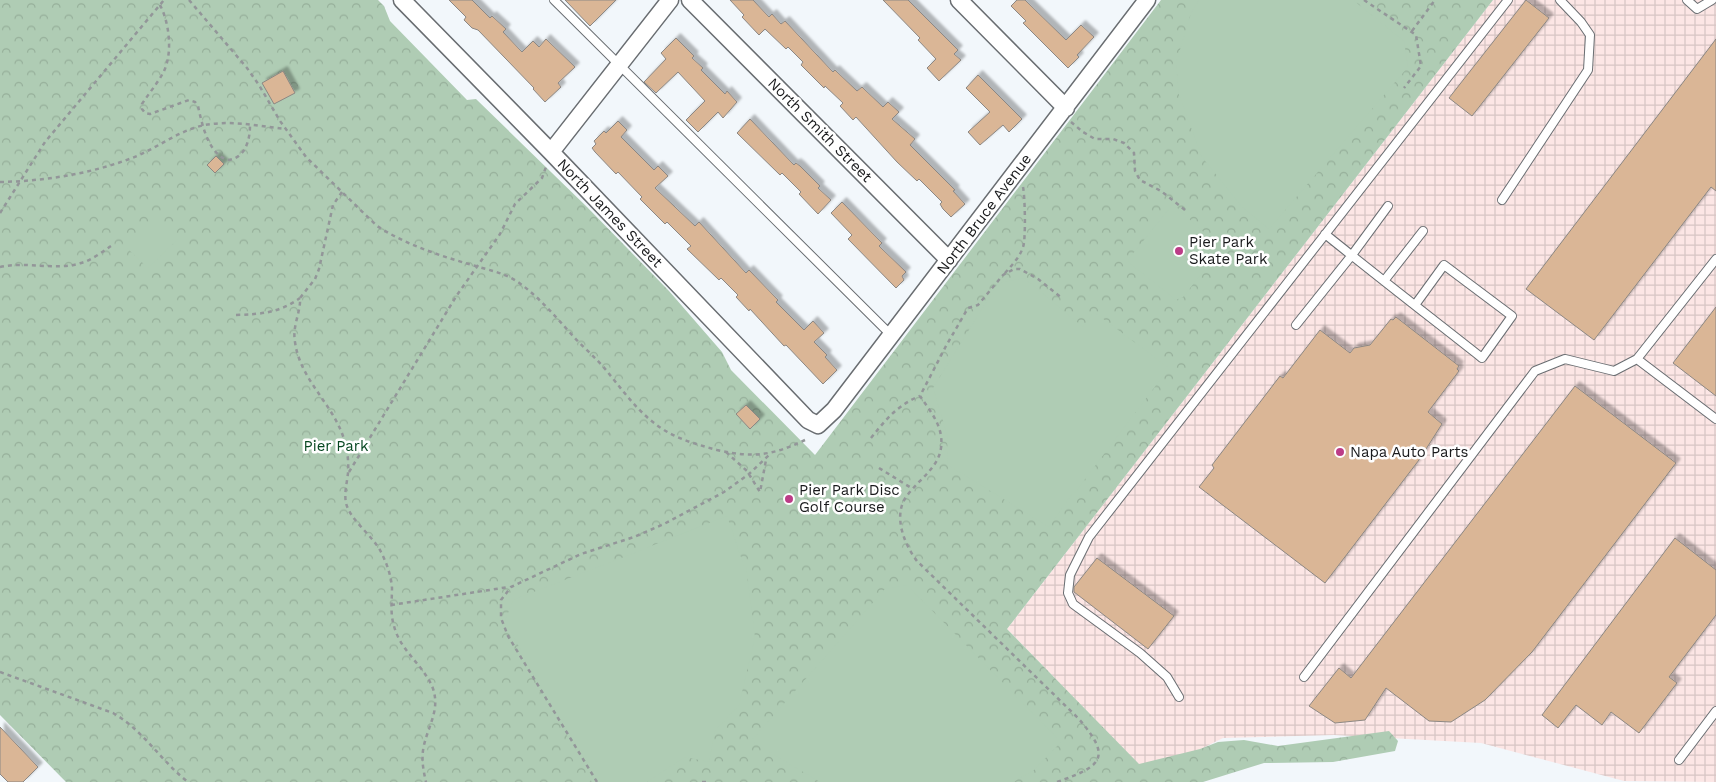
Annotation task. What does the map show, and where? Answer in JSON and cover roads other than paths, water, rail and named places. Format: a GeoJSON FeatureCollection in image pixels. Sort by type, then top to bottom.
{"type":"FeatureCollection","features":[{"type":"Feature","properties":{"kind":"street","name":"North James Street"},"geometry":{"type":"LineString","coordinates":[[402,0],[808,420],[818,425]]}},
{"type":"Feature","properties":{"kind":"street"},"geometry":{"type":"LineString","coordinates":[[551,152],[670,0]]}},
{"type":"Feature","properties":{"kind":"street","name":"North Smith Street"},"geometry":{"type":"LineString","coordinates":[[690,0],[949,260]]}},
{"type":"Feature","properties":{"kind":"street"},"geometry":{"type":"LineString","coordinates":[[958,0],[1063,111]]}},
{"type":"Feature","properties":{"kind":"street","name":"North Bruce Avenue"},"geometry":{"type":"LineString","coordinates":[[818,425],[834,410],[1147,0]]}},
{"type":"Feature","properties":{"kind":"lane"},"geometry":{"type":"LineString","coordinates":[[554,0],[891,336]]}},
{"type":"Feature","properties":{"kind":"lane"},"geometry":{"type":"LineString","coordinates":[[1179,698],[1166,676],[1140,653],[1074,604],[1068,592],[1070,575],[1088,537],[1508,0]]}},
{"type":"Feature","properties":{"kind":"lane"},"geometry":{"type":"LineString","coordinates":[[1502,200],[1588,70],[1590,35],[1581,22],[1560,0]]}},
{"type":"Feature","properties":{"kind":"lane"},"geometry":{"type":"LineString","coordinates":[[1687,0],[1697,8],[1712,0]]}},
{"type":"Feature","properties":{"kind":"lane"},"geometry":{"type":"LineString","coordinates":[[1296,325],[1388,206]]}},
{"type":"Feature","properties":{"kind":"lane"},"geometry":{"type":"LineString","coordinates":[[1384,280],[1423,231]]}},
{"type":"Feature","properties":{"kind":"lane"},"geometry":{"type":"LineString","coordinates":[[1325,234],[1482,358],[1512,316],[1444,265],[1415,305]]}},
{"type":"Feature","properties":{"kind":"lane"},"geometry":{"type":"LineString","coordinates":[[1304,677],[1535,371],[1565,359],[1614,372],[1637,359],[1716,259]]}},
{"type":"Feature","properties":{"kind":"lane"},"geometry":{"type":"LineString","coordinates":[[1637,359],[1716,419]]}},
{"type":"Feature","properties":{"kind":"lane"},"geometry":{"type":"LineString","coordinates":[[1679,760],[1716,710]]}},
{"type":"Feature","properties":{"kind":"place","name":"Pier Park Skate Park"},"geometry":{"type":"Point","coordinates":[1179,251]}},
{"type":"Feature","properties":{"kind":"place","name":"Napa Auto Parts"},"geometry":{"type":"Point","coordinates":[1340,452]}},
{"type":"Feature","properties":{"kind":"place","name":"Pier Park Disc Golf Course"},"geometry":{"type":"Point","coordinates":[789,499]}},
{"type":"Feature","properties":{"kind":"park label","name":"Pier Park"},"geometry":{"type":"Point","coordinates":[336,446]}}]}
